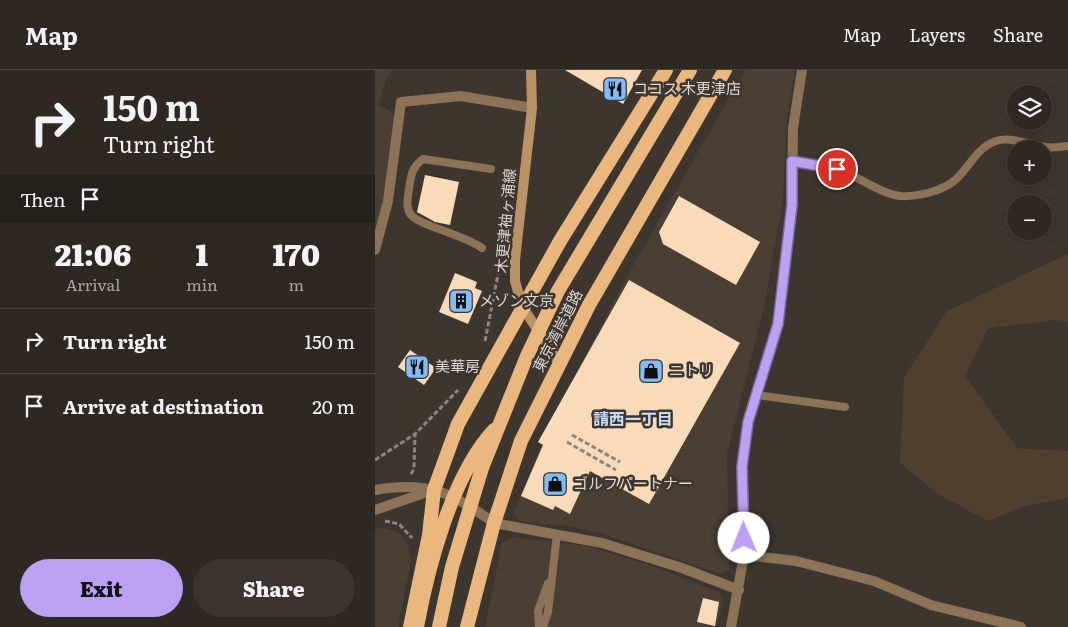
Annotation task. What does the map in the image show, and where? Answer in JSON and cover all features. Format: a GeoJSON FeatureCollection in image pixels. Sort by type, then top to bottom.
{"type":"FeatureCollection","features":[{"type":"Feature","properties":{"kind":"highway"},"geometry":{"type":"LineString","coordinates":[[410,627],[429,535],[434,490],[458,424],[522,306],[560,241],[666,70]]}},
{"type":"Feature","properties":{"kind":"highway","name":"東京湾岸道路"},"geometry":{"type":"LineString","coordinates":[[439,627],[452,567],[482,468],[527,356],[558,290],[690,70]]}},
{"type":"Feature","properties":{"kind":"highway","name":"東京湾岸道路"},"geometry":{"type":"LineString","coordinates":[[467,627],[494,523],[521,441],[598,289],[725,70]]}},
{"type":"Feature","properties":{"kind":"highway"},"geometry":{"type":"LineString","coordinates":[[417,627],[435,553],[465,471],[484,440],[501,422]]}},
{"type":"Feature","properties":{"kind":"main road","name":"木更津袖ヶ浦線"},"geometry":{"type":"LineString","coordinates":[[531,70],[532,108],[515,260],[515,281],[522,306],[559,363]]}},
{"type":"Feature","properties":{"kind":"street"},"geometry":{"type":"LineString","coordinates":[[731,627],[744,555],[742,467],[748,422],[778,324],[792,205],[793,128],[802,70]]}},
{"type":"Feature","properties":{"kind":"street"},"geometry":{"type":"LineString","coordinates":[[375,250],[388,202],[401,102],[461,96],[532,108]]}},
{"type":"Feature","properties":{"kind":"street"},"geometry":{"type":"LineString","coordinates":[[375,490],[404,485],[434,490],[465,502],[494,523],[602,543],[682,568],[739,590]]}},
{"type":"Feature","properties":{"kind":"street"},"geometry":{"type":"LineString","coordinates":[[375,510],[434,490]]}},
{"type":"Feature","properties":{"kind":"street"},"geometry":{"type":"LineString","coordinates":[[744,555],[796,561],[874,581],[931,605],[1021,627]]}},
{"type":"Feature","properties":{"kind":"lane"},"geometry":{"type":"LineString","coordinates":[[792,161],[837,169],[865,180],[885,192],[901,196],[943,187],[955,180],[985,146],[998,140],[1019,141],[1047,148],[1068,146]]}},
{"type":"Feature","properties":{"kind":"lane"},"geometry":{"type":"LineString","coordinates":[[482,248],[471,240],[424,223],[412,216],[407,206],[411,171],[423,159],[491,169]]}},
{"type":"Feature","properties":{"kind":"lane"},"geometry":{"type":"LineString","coordinates":[[756,395],[845,408]]}},
{"type":"Feature","properties":{"kind":"lane"},"geometry":{"type":"LineString","coordinates":[[543,627],[548,612],[557,534]]}},
{"type":"Feature","properties":{"kind":"lane"},"geometry":{"type":"LineString","coordinates":[[539,627],[538,611],[554,567]]}},
{"type":"Feature","properties":{"kind":"path"},"geometry":{"type":"LineString","coordinates":[[485,344],[501,256]]}},
{"type":"Feature","properties":{"kind":"path"},"geometry":{"type":"LineString","coordinates":[[375,460],[415,434],[460,387]]}},
{"type":"Feature","properties":{"kind":"path"},"geometry":{"type":"LineString","coordinates":[[571,435],[620,462]]}},
{"type":"Feature","properties":{"kind":"path"},"geometry":{"type":"LineString","coordinates":[[567,442],[616,470]]}},
{"type":"Feature","properties":{"kind":"path"},"geometry":{"type":"LineString","coordinates":[[384,520],[399,524],[412,538],[413,548]]}},
{"type":"Feature","properties":{"kind":"shaded area"},"geometry":{"type":"Polygon","coordinates":[[[375,70],[392,70],[384,84],[379,105],[394,114],[393,148],[387,184],[375,234],[375,70]]]}},
{"type":"Feature","properties":{"kind":"shaded area"},"geometry":{"type":"Polygon","coordinates":[[[745,70],[795,70],[786,124],[783,200],[765,303],[727,454],[729,570],[720,574],[597,532],[567,526],[519,521],[514,512],[549,427],[621,287],[745,70]]]}},
{"type":"Feature","properties":{"kind":"shaded area"},"geometry":{"type":"Polygon","coordinates":[[[1068,254],[1068,322],[1056,320],[988,328],[965,376],[1017,448],[1068,451],[1068,498],[1024,506],[988,521],[938,494],[900,463],[904,377],[947,311],[1068,254]]]}},
{"type":"Feature","properties":{"kind":"shaded area"},"geometry":{"type":"Polygon","coordinates":[[[381,527],[401,535],[408,545],[411,561],[398,627],[375,627],[375,530],[381,527]]]}},
{"type":"Feature","properties":{"kind":"shaded area"},"geometry":{"type":"Polygon","coordinates":[[[512,537],[586,546],[653,566],[719,592],[724,600],[716,627],[485,627],[502,543],[512,537]]]}},
{"type":"Feature","properties":{"kind":"building","name":"ココス 木更津店"},"geometry":{"type":"Polygon","coordinates":[[[565,70],[642,70],[623,104],[565,70]]]}},
{"type":"Feature","properties":{"kind":"building"},"geometry":{"type":"Polygon","coordinates":[[[425,175],[459,182],[450,225],[435,222],[417,212],[425,175]]]}},
{"type":"Feature","properties":{"kind":"building"},"geometry":{"type":"Polygon","coordinates":[[[679,196],[760,242],[736,285],[663,244],[659,232],[679,196]]]}},
{"type":"Feature","properties":{"kind":"building","name":"メゾン文京"},"geometry":{"type":"Polygon","coordinates":[[[455,273],[477,282],[475,288],[482,291],[468,324],[439,312],[455,273]]]}},
{"type":"Feature","properties":{"kind":"building","name":"ニトリ"},"geometry":{"type":"Polygon","coordinates":[[[629,280],[740,343],[649,504],[590,471],[570,514],[555,506],[553,510],[521,496],[543,445],[538,442],[629,280]]]}},
{"type":"Feature","properties":{"kind":"building","name":"美華房"},"geometry":{"type":"Polygon","coordinates":[[[410,350],[436,368],[424,385],[398,367],[410,350]]]}},
{"type":"Feature","properties":{"kind":"building"},"geometry":{"type":"Polygon","coordinates":[[[703,598],[719,602],[715,626],[697,622],[703,598]]]}},
{"type":"Feature","properties":{"kind":"place","name":"ココス 木更津店"},"geometry":{"type":"Point","coordinates":[615,89]}},
{"type":"Feature","properties":{"kind":"place","name":"メゾン文京"},"geometry":{"type":"Point","coordinates":[461,301]}},
{"type":"Feature","properties":{"kind":"place","name":"美華房"},"geometry":{"type":"Point","coordinates":[417,367]}},
{"type":"Feature","properties":{"kind":"place","name":"ニトリ"},"geometry":{"type":"Point","coordinates":[651,371]}},
{"type":"Feature","properties":{"kind":"place","name":"ゴルフパートナー"},"geometry":{"type":"Point","coordinates":[555,484]}},
{"type":"Feature","properties":{"kind":"district","name":"請西一丁目"},"geometry":{"type":"Point","coordinates":[633,419]}},
{"type":"Feature","properties":{"kind":"route"},"geometry":{"type":"LineString","coordinates":[[744,538],[742,467],[748,422],[778,324],[792,205],[792,161],[837,169]]}}]}
